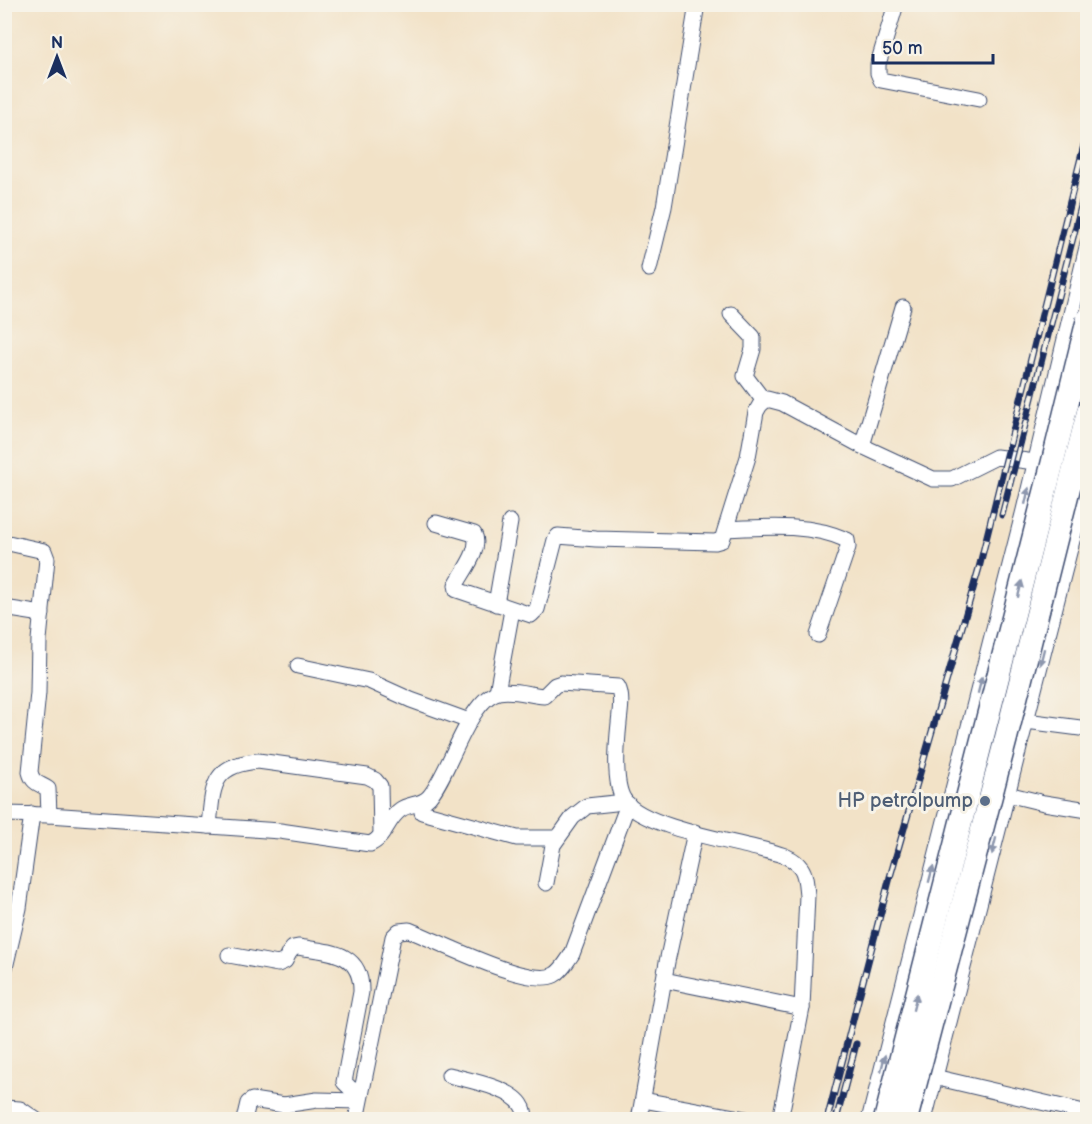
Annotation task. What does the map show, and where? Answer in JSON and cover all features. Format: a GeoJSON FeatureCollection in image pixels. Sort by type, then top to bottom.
{"type":"FeatureCollection","features":[{"type":"Feature","properties":{"kind":"highway"},"geometry":{"type":"LineString","coordinates":[[885,1119],[1088,319]]}},
{"type":"Feature","properties":{"kind":"highway"},"geometry":{"type":"LineString","coordinates":[[906,1119],[1009,727],[1088,412]]}},
{"type":"Feature","properties":{"kind":"street"},"geometry":{"type":"LineString","coordinates":[[650,269],[664,207],[697,4]]}},
{"type":"Feature","properties":{"kind":"street"},"geometry":{"type":"LineString","coordinates":[[896,4],[878,64],[881,80],[979,99]]}},
{"type":"Feature","properties":{"kind":"street"},"geometry":{"type":"LineString","coordinates":[[869,1119],[1088,243]]}},
{"type":"Feature","properties":{"kind":"street"},"geometry":{"type":"LineString","coordinates":[[862,446],[903,307]]}},
{"type":"Feature","properties":{"kind":"street"},"geometry":{"type":"LineString","coordinates":[[731,314],[753,337],[753,349],[745,376],[764,401]]}},
{"type":"Feature","properties":{"kind":"street"},"geometry":{"type":"LineString","coordinates":[[436,523],[474,534],[477,541],[457,581],[457,590],[529,615],[535,613],[558,536],[718,542],[722,540],[747,457],[753,419],[764,401],[771,399],[782,403],[922,475],[942,480],[964,474],[996,458],[1035,462]]}},
{"type":"Feature","properties":{"kind":"street"},"geometry":{"type":"LineString","coordinates":[[924,1119],[1026,721],[1083,512],[1088,478]]}},
{"type":"Feature","properties":{"kind":"street"},"geometry":{"type":"LineString","coordinates":[[496,604],[510,522]]}},
{"type":"Feature","properties":{"kind":"street"},"geometry":{"type":"LineString","coordinates":[[726,529],[814,530],[847,540],[848,547],[818,635]]}},
{"type":"Feature","properties":{"kind":"street"},"geometry":{"type":"LineString","coordinates":[[4,542],[38,549],[44,551],[46,555],[38,693],[30,772],[36,784],[48,789],[49,815]]}},
{"type":"Feature","properties":{"kind":"street"},"geometry":{"type":"LineString","coordinates":[[4,608],[42,614]]}},
{"type":"Feature","properties":{"kind":"street"},"geometry":{"type":"LineString","coordinates":[[497,692],[512,610]]}},
{"type":"Feature","properties":{"kind":"street"},"geometry":{"type":"LineString","coordinates":[[298,666],[369,681],[411,700],[469,721]]}},
{"type":"Feature","properties":{"kind":"street"},"geometry":{"type":"LineString","coordinates":[[4,814],[296,832],[363,844],[376,842],[386,825],[400,809],[420,803],[431,795],[448,767],[469,721],[483,701],[497,692],[513,691],[544,696],[555,685],[561,683],[618,687],[620,705],[617,768],[620,787],[626,802],[642,815],[660,822],[785,856],[801,868],[807,895],[802,1008],[780,1119]]}},
{"type":"Feature","properties":{"kind":"street"},"geometry":{"type":"LineString","coordinates":[[1026,721],[1088,729]]}},
{"type":"Feature","properties":{"kind":"street"},"geometry":{"type":"LineString","coordinates":[[209,826],[216,778],[233,767],[258,760],[367,776],[375,780],[380,786],[381,836]]}},
{"type":"Feature","properties":{"kind":"street"},"geometry":{"type":"LineString","coordinates":[[1007,794],[1088,810]]}},
{"type":"Feature","properties":{"kind":"street"},"geometry":{"type":"LineString","coordinates":[[546,883],[556,838],[580,810],[588,806],[626,802]]}},
{"type":"Feature","properties":{"kind":"street"},"geometry":{"type":"LineString","coordinates":[[356,1119],[393,937],[399,931],[410,930],[482,962],[526,976],[544,978],[555,975],[572,954],[626,802]]}},
{"type":"Feature","properties":{"kind":"street"},"geometry":{"type":"LineString","coordinates":[[949,804],[1002,816]]}},
{"type":"Feature","properties":{"kind":"street"},"geometry":{"type":"LineString","coordinates":[[422,812],[517,838],[556,838]]}},
{"type":"Feature","properties":{"kind":"street"},"geometry":{"type":"LineString","coordinates":[[4,972],[19,908],[32,814]]}},
{"type":"Feature","properties":{"kind":"street"},"geometry":{"type":"LineString","coordinates":[[639,1119],[675,918],[695,832]]}},
{"type":"Feature","properties":{"kind":"street"},"geometry":{"type":"LineString","coordinates":[[230,955],[278,964],[285,961],[293,948],[298,947],[335,953],[349,959],[360,979],[361,992],[344,1082],[360,1097]]}},
{"type":"Feature","properties":{"kind":"street"},"geometry":{"type":"LineString","coordinates":[[664,980],[802,1008]]}},
{"type":"Feature","properties":{"kind":"street"},"geometry":{"type":"LineString","coordinates":[[449,1075],[489,1086],[513,1097],[522,1104],[525,1119]]}},
{"type":"Feature","properties":{"kind":"street"},"geometry":{"type":"LineString","coordinates":[[934,1077],[1088,1113]]}},
{"type":"Feature","properties":{"kind":"street"},"geometry":{"type":"LineString","coordinates":[[244,1119],[248,1103],[252,1100],[284,1105],[360,1097]]}},
{"type":"Feature","properties":{"kind":"street"},"geometry":{"type":"LineString","coordinates":[[643,1100],[751,1119]]}},
{"type":"Feature","properties":{"kind":"street"},"geometry":{"type":"LineString","coordinates":[[4,1108],[20,1108],[36,1119]]}},
{"type":"Feature","properties":{"kind":"railway"},"geometry":{"type":"LineString","coordinates":[[827,1120],[890,877],[979,568],[1088,129]]}},
{"type":"Feature","properties":{"kind":"railway"},"geometry":{"type":"LineString","coordinates":[[1002,515],[1088,179]]}},
{"type":"Feature","properties":{"kind":"railway"},"geometry":{"type":"LineString","coordinates":[[836,1120],[856,1044]]}},
{"type":"Feature","properties":{"kind":"place","name":"HP petrolpump"},"geometry":{"type":"Point","coordinates":[985,801]}}]}
